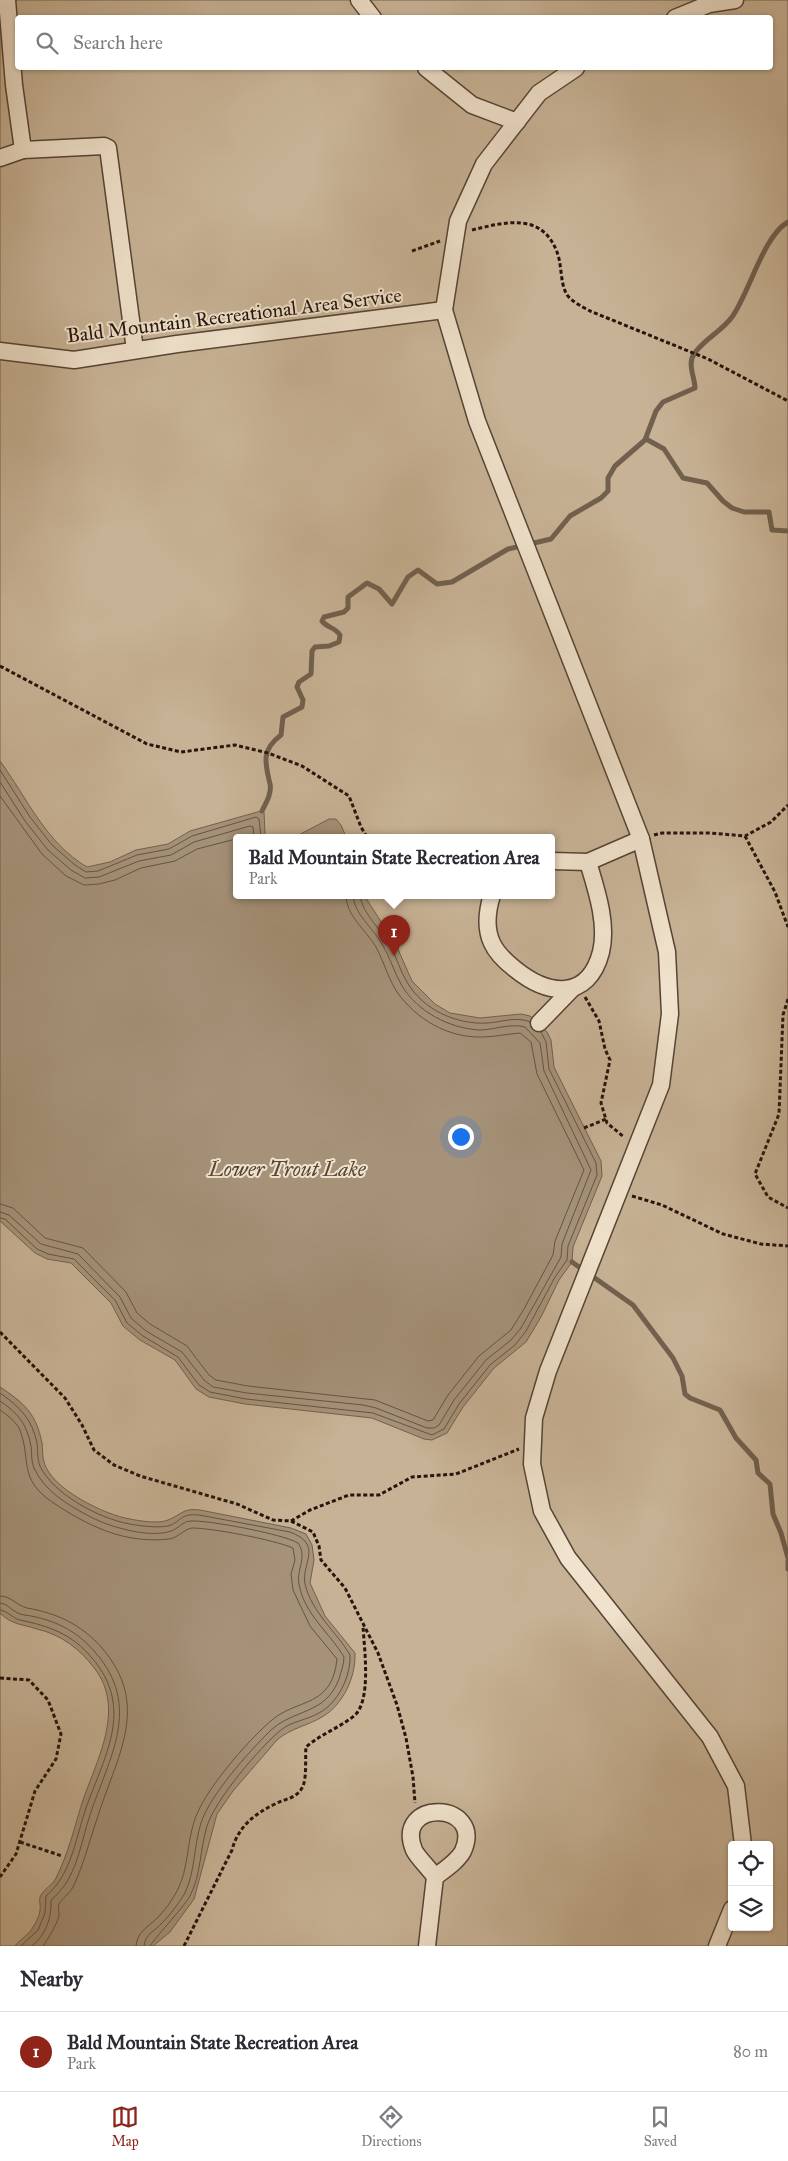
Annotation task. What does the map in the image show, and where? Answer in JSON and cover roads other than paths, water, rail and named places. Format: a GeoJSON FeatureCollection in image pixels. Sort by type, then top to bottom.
{"type":"FeatureCollection","features":[{"type":"Feature","properties":{"kind":"street"},"geometry":{"type":"LineString","coordinates":[[7,0],[14,85],[23,150]]}},
{"type":"Feature","properties":{"kind":"street"},"geometry":{"type":"LineString","coordinates":[[359,0],[372,15]]}},
{"type":"Feature","properties":{"kind":"street"},"geometry":{"type":"LineString","coordinates":[[682,15],[709,4],[734,0]]}},
{"type":"Feature","properties":{"kind":"street"},"geometry":{"type":"LineString","coordinates":[[428,70],[472,105],[517,122]]}},
{"type":"Feature","properties":{"kind":"street"},"geometry":{"type":"LineString","coordinates":[[573,70],[539,94],[484,164],[458,221],[444,310],[476,421],[641,839],[667,952],[670,1014],[661,1085],[548,1371],[534,1418],[532,1464],[542,1511],[568,1558],[710,1738],[736,1786],[743,1841]]}},
{"type":"Feature","properties":{"kind":"street"},"geometry":{"type":"LineString","coordinates":[[0,158],[23,150],[104,146],[108,148],[135,350]]}},
{"type":"Feature","properties":{"kind":"street","name":"Bald Mountain Recreational Area Service"},"geometry":{"type":"LineString","coordinates":[[0,351],[74,360],[135,350],[444,310]]}},
{"type":"Feature","properties":{"kind":"street"},"geometry":{"type":"LineString","coordinates":[[555,861],[588,862],[641,839]]}},
{"type":"Feature","properties":{"kind":"street"},"geometry":{"type":"LineString","coordinates":[[539,1023],[572,989],[585,981],[601,952],[601,913],[588,862]]}},
{"type":"Feature","properties":{"kind":"street"},"geometry":{"type":"LineString","coordinates":[[491,899],[488,909],[488,930],[492,944],[503,960],[526,978],[542,987],[558,991],[572,989]]}},
{"type":"Feature","properties":{"kind":"street"},"geometry":{"type":"LineString","coordinates":[[427,1946],[435,1877],[463,1852],[466,1838],[463,1824],[453,1814],[439,1810],[425,1813],[415,1824],[411,1838],[415,1851],[435,1877]]}},
{"type":"Feature","properties":{"kind":"street"},"geometry":{"type":"LineString","coordinates":[[717,1946],[728,1918]]}},
{"type":"Feature","properties":{"kind":"water","name":"Lower Trout Lake"},"geometry":{"type":"Polygon","coordinates":[[[0,761],[49,833],[60,846],[87,867],[110,862],[136,850],[168,844],[190,831],[261,811],[264,812],[265,834],[233,834],[233,899],[367,899],[397,947],[412,981],[435,1004],[450,1013],[480,1018],[521,1014],[530,1016],[547,1032],[551,1040],[554,1067],[601,1161],[602,1176],[573,1247],[572,1262],[559,1280],[526,1342],[494,1368],[463,1407],[447,1433],[432,1440],[424,1439],[372,1418],[245,1404],[209,1397],[196,1389],[175,1360],[140,1340],[123,1326],[111,1303],[71,1263],[47,1259],[35,1253],[0,1221],[0,761]]]}},
{"type":"Feature","properties":{"kind":"water"},"geometry":{"type":"Polygon","coordinates":[[[329,819],[336,819],[345,834],[301,834],[329,819]]]}},
{"type":"Feature","properties":{"kind":"water"},"geometry":{"type":"Polygon","coordinates":[[[0,1387],[16,1398],[32,1416],[42,1443],[43,1460],[49,1472],[68,1491],[94,1506],[119,1517],[155,1522],[168,1520],[186,1511],[200,1510],[291,1528],[306,1534],[312,1545],[314,1560],[310,1583],[325,1616],[355,1653],[351,1681],[336,1705],[322,1717],[277,1740],[233,1791],[217,1814],[194,1899],[170,1932],[153,1946],[15,1946],[29,1932],[39,1916],[40,1897],[54,1881],[64,1860],[105,1736],[108,1701],[104,1685],[95,1669],[77,1649],[54,1635],[13,1622],[0,1613],[0,1387]]]}},
{"type":"Feature","properties":{"kind":"waterway"},"geometry":{"type":"LineString","coordinates":[[262,811],[270,791],[266,763],[267,752],[281,735],[283,717],[302,707],[303,700],[297,687],[299,682],[311,674],[312,651],[315,647],[329,646],[339,642],[340,635],[322,621],[324,617],[344,612],[348,608],[348,597],[367,583],[379,589],[392,604],[408,577],[418,570],[437,584],[452,582],[508,549],[551,539],[570,516],[601,498],[608,491],[608,478],[615,466],[645,440],[656,411],[663,402],[695,388],[691,367],[694,354],[732,317],[771,240],[779,229],[788,222]]}},
{"type":"Feature","properties":{"kind":"waterway"},"geometry":{"type":"LineString","coordinates":[[646,439],[664,449],[683,478],[707,483],[732,508],[744,512],[769,512],[772,530],[788,531]]}},
{"type":"Feature","properties":{"kind":"waterway"},"geometry":{"type":"LineString","coordinates":[[572,1262],[633,1305],[673,1358],[682,1376],[685,1394],[690,1398],[720,1410],[736,1438],[756,1460],[758,1473],[770,1484],[773,1514],[788,1558]]}},
{"type":"Feature","properties":{"kind":"waterway"},"geometry":{"type":"LineString","coordinates":[[788,1561],[788,1569]]}},
{"type":"Feature","properties":{"kind":"place","name":"Bald Mountain State Recreation Area"},"geometry":{"type":"Point","coordinates":[394,956]}}]}
